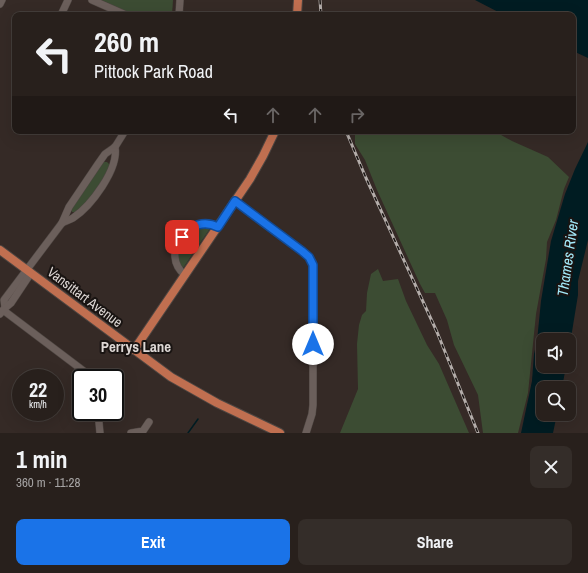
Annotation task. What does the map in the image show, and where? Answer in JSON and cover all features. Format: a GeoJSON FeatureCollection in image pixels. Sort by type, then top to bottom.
{"type":"FeatureCollection","features":[{"type":"Feature","properties":{"kind":"main road"},"geometry":{"type":"LineString","coordinates":[[298,0],[298,12]]}},
{"type":"Feature","properties":{"kind":"main road"},"geometry":{"type":"LineString","coordinates":[[134,350],[260,163],[274,134]]}},
{"type":"Feature","properties":{"kind":"main road","name":"Vansittart Avenue"},"geometry":{"type":"LineString","coordinates":[[0,250],[171,377],[199,394],[280,433]]}},
{"type":"Feature","properties":{"kind":"street"},"geometry":{"type":"LineString","coordinates":[[0,4],[2,0]]}},
{"type":"Feature","properties":{"kind":"street"},"geometry":{"type":"LineString","coordinates":[[62,12],[68,0]]}},
{"type":"Feature","properties":{"kind":"street"},"geometry":{"type":"LineString","coordinates":[[92,0],[119,12]]}},
{"type":"Feature","properties":{"kind":"street"},"geometry":{"type":"LineString","coordinates":[[179,12],[180,0]]}},
{"type":"Feature","properties":{"kind":"street"},"geometry":{"type":"LineString","coordinates":[[81,369],[2,311],[4,300],[28,271],[62,223],[69,207],[105,154],[115,147],[123,134]]}},
{"type":"Feature","properties":{"kind":"street"},"geometry":{"type":"LineString","coordinates":[[62,223],[78,214],[94,198],[111,169],[116,156],[115,147]]}},
{"type":"Feature","properties":{"kind":"street"},"geometry":{"type":"LineString","coordinates":[[235,201],[302,251],[309,257],[312,263],[313,405],[312,414],[306,433]]}},
{"type":"Feature","properties":{"kind":"street"},"geometry":{"type":"LineString","coordinates":[[185,275],[178,268],[176,261],[176,251],[180,238],[190,228],[199,224],[210,223],[218,227]]}},
{"type":"Feature","properties":{"kind":"street"},"geometry":{"type":"LineString","coordinates":[[99,421],[100,433]]}},
{"type":"Feature","properties":{"kind":"street"},"geometry":{"type":"LineString","coordinates":[[131,433],[143,432],[149,422]]}},
{"type":"Feature","properties":{"kind":"green space"},"geometry":{"type":"Polygon","coordinates":[[[101,0],[173,0],[172,12],[127,12],[101,0]]]}},
{"type":"Feature","properties":{"kind":"green space"},"geometry":{"type":"Polygon","coordinates":[[[355,134],[499,134],[548,157],[569,177],[564,189],[556,220],[547,242],[546,259],[536,314],[528,393],[518,433],[483,433],[478,395],[454,345],[447,320],[435,293],[425,293],[420,284],[365,160],[355,144],[355,134]]]}},
{"type":"Feature","properties":{"kind":"green space"},"geometry":{"type":"Polygon","coordinates":[[[103,162],[107,162],[109,164],[109,168],[102,182],[89,200],[75,212],[72,212],[71,208],[103,162]]]}},
{"type":"Feature","properties":{"kind":"green space"},"geometry":{"type":"Polygon","coordinates":[[[200,227],[211,227],[183,268],[179,262],[178,256],[181,244],[189,234],[200,227]]]}},
{"type":"Feature","properties":{"kind":"green space"},"geometry":{"type":"Polygon","coordinates":[[[378,269],[383,281],[398,279],[406,301],[427,345],[439,364],[469,433],[340,433],[358,389],[357,344],[359,325],[362,315],[366,311],[367,293],[371,274],[378,269]]]}},
{"type":"Feature","properties":{"kind":"water"},"geometry":{"type":"Polygon","coordinates":[[[475,0],[588,0],[588,58],[576,52],[576,12],[498,12],[475,0]]]}},
{"type":"Feature","properties":{"kind":"water","name":"Thames River"},"geometry":{"type":"Polygon","coordinates":[[[588,142],[588,240],[578,281],[578,295],[572,333],[538,333],[541,301],[551,241],[565,194],[588,142]]]}},
{"type":"Feature","properties":{"kind":"water"},"geometry":{"type":"Polygon","coordinates":[[[536,345],[536,373],[565,373],[563,381],[536,381],[536,421],[556,421],[553,433],[521,433],[532,381],[536,345]]]}},
{"type":"Feature","properties":{"kind":"waterway"},"geometry":{"type":"LineString","coordinates":[[188,433],[198,419]]}},
{"type":"Feature","properties":{"kind":"railway"},"geometry":{"type":"LineString","coordinates":[[320,0],[321,12]]}},
{"type":"Feature","properties":{"kind":"railway"},"geometry":{"type":"LineString","coordinates":[[347,134],[437,332],[478,433]]}},
{"type":"Feature","properties":{"kind":"district","name":"Perrys Lane"},"geometry":{"type":"Point","coordinates":[136,347]}},
{"type":"Feature","properties":{"kind":"route"},"geometry":{"type":"LineString","coordinates":[[182,237],[185,232],[195,225],[210,223],[218,227],[235,201],[302,251],[309,257],[313,265],[313,344]]}}]}
